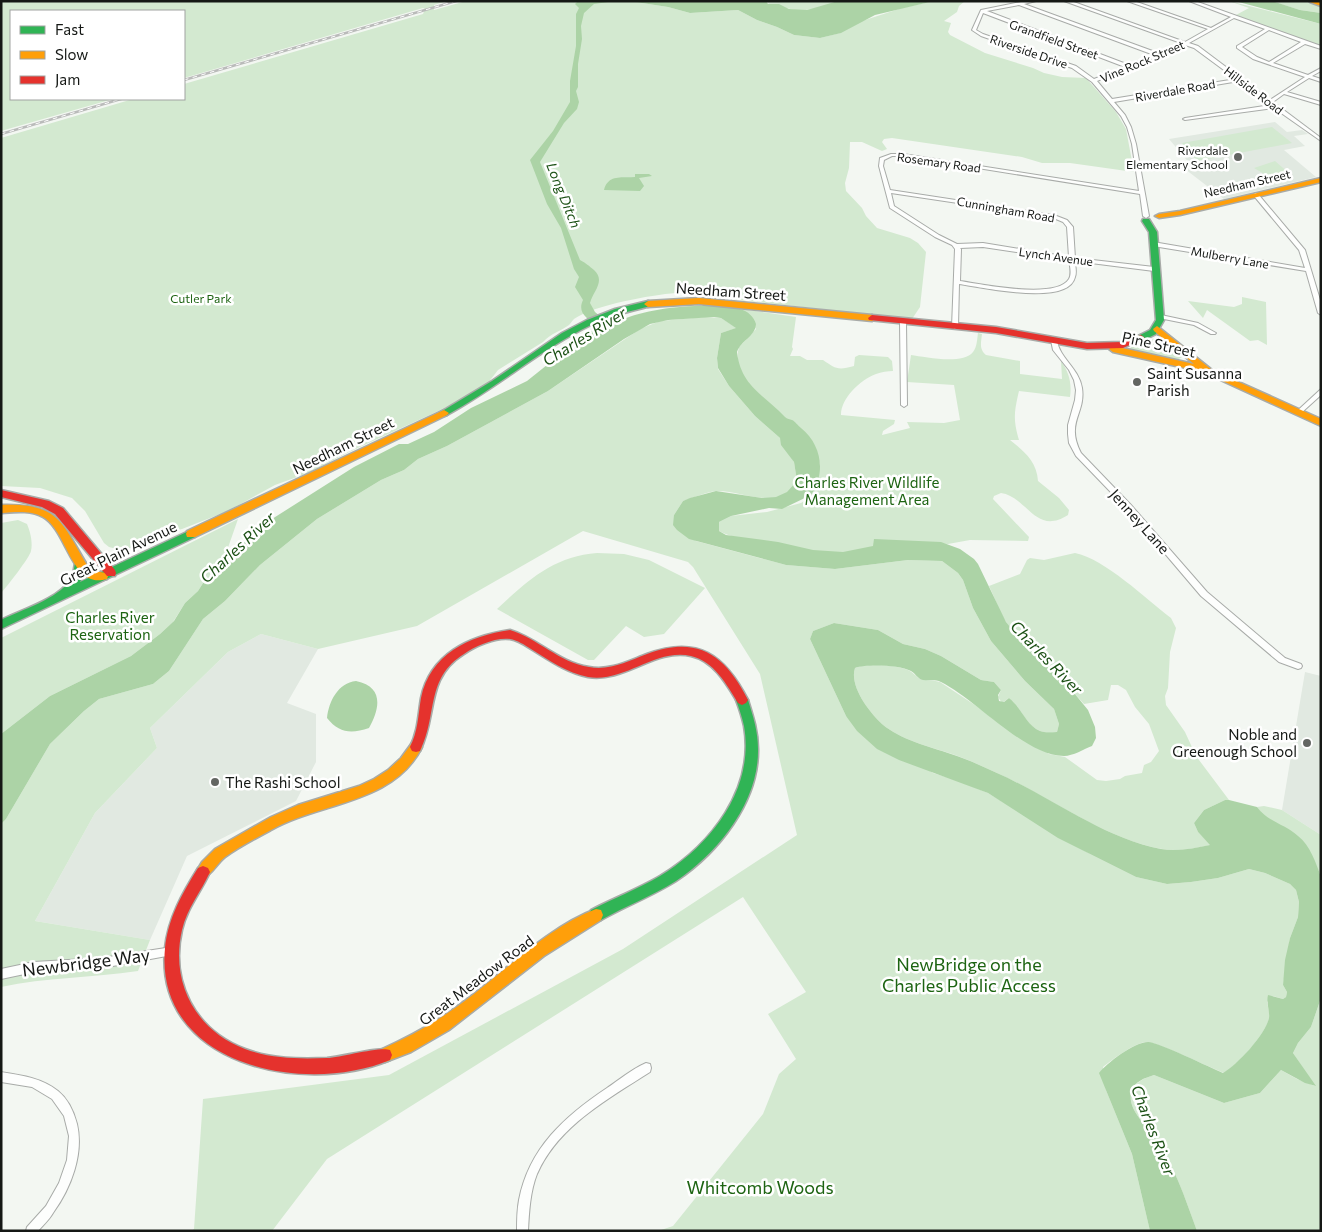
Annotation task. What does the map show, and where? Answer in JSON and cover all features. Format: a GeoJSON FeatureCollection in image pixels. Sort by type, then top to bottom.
{"type":"FeatureCollection","features":[{"type":"Feature","properties":{"kind":"main road"},"geometry":{"type":"LineString","coordinates":[[1312,1],[1321,4]]}},
{"type":"Feature","properties":{"kind":"main road","name":"Needham Street"},"geometry":{"type":"LineString","coordinates":[[1153,219],[1321,180]]}},
{"type":"Feature","properties":{"kind":"main road"},"geometry":{"type":"LineString","coordinates":[[1153,219],[1154,268],[1159,323]]}},
{"type":"Feature","properties":{"kind":"main road","name":"Needham Street"},"geometry":{"type":"LineString","coordinates":[[248,507],[468,400],[584,323],[606,314],[649,304],[699,301],[1006,331],[1101,347],[1134,342],[1150,335],[1159,323]]}},
{"type":"Feature","properties":{"kind":"main road","name":"Pine Street"},"geometry":{"type":"LineString","coordinates":[[1159,323],[1180,346],[1209,372]]}},
{"type":"Feature","properties":{"kind":"main road","name":"Pine Street"},"geometry":{"type":"LineString","coordinates":[[1101,347],[1167,360],[1209,372],[1321,423]]}},
{"type":"Feature","properties":{"kind":"main road"},"geometry":{"type":"LineString","coordinates":[[1,493],[45,504],[59,511],[107,574]]}},
{"type":"Feature","properties":{"kind":"main road","name":"Great Plain Avenue"},"geometry":{"type":"LineString","coordinates":[[1,625],[248,507]]}},
{"type":"Feature","properties":{"kind":"main road"},"geometry":{"type":"LineString","coordinates":[[1,509],[33,508],[53,516],[80,564],[88,573],[107,574]]}},
{"type":"Feature","properties":{"kind":"main road"},"geometry":{"type":"LineString","coordinates":[[49,602],[77,581],[80,574],[80,564]]}},
{"type":"Feature","properties":{"kind":"main road","name":"Great Meadow Road"},"geometry":{"type":"LineString","coordinates":[[500,635],[518,636],[572,668],[597,673],[618,670],[668,650],[693,651],[707,657],[722,670],[744,705],[753,743],[751,772],[736,810],[709,845],[674,874],[614,905],[562,936],[517,967],[449,1022],[406,1046],[356,1062],[309,1067],[273,1064],[231,1050],[202,1032],[183,1006],[172,975],[172,951],[181,914],[216,855],[284,816],[305,808],[352,797],[373,787],[393,774],[408,759],[421,737],[426,720],[429,690],[436,675],[448,660],[472,643],[500,635]]}},
{"type":"Feature","properties":{"kind":"street","name":"Riverside Drive"},"geometry":{"type":"LineString","coordinates":[[1034,1],[982,11],[975,26],[976,33],[1074,67],[1094,81]]}},
{"type":"Feature","properties":{"kind":"street","name":"Hillside Road"},"geometry":{"type":"LineString","coordinates":[[1066,1],[1198,48],[1321,140]]}},
{"type":"Feature","properties":{"kind":"street"},"geometry":{"type":"LineString","coordinates":[[1129,1],[1211,29]]}},
{"type":"Feature","properties":{"kind":"street"},"geometry":{"type":"LineString","coordinates":[[1191,1],[1321,48]]}},
{"type":"Feature","properties":{"kind":"street"},"geometry":{"type":"LineString","coordinates":[[1020,4],[1156,54]]}},
{"type":"Feature","properties":{"kind":"street","name":"Grandfield Street"},"geometry":{"type":"LineString","coordinates":[[982,11],[1127,66]]}},
{"type":"Feature","properties":{"kind":"street","name":"Vine Rock Street"},"geometry":{"type":"LineString","coordinates":[[1153,219],[1141,192],[1134,144],[1129,127],[1094,81],[1186,43],[1235,16]]}},
{"type":"Feature","properties":{"kind":"street"},"geometry":{"type":"LineString","coordinates":[[1268,29],[1239,48],[1251,56],[1321,81]]}},
{"type":"Feature","properties":{"kind":"street"},"geometry":{"type":"LineString","coordinates":[[1270,63],[1304,42]]}},
{"type":"Feature","properties":{"kind":"street"},"geometry":{"type":"LineString","coordinates":[[1270,102],[1321,69]]}},
{"type":"Feature","properties":{"kind":"street","name":"Riverdale Road"},"geometry":{"type":"LineString","coordinates":[[1110,102],[1240,80]]}},
{"type":"Feature","properties":{"kind":"street"},"geometry":{"type":"LineString","coordinates":[[1285,93],[1321,104]]}},
{"type":"Feature","properties":{"kind":"street"},"geometry":{"type":"LineString","coordinates":[[1184,119],[1276,106]]}},
{"type":"Feature","properties":{"kind":"street","name":"Rosemary Road"},"geometry":{"type":"LineString","coordinates":[[957,246],[897,211],[890,203],[881,160],[886,157],[900,155],[1141,192]]}},
{"type":"Feature","properties":{"kind":"street","name":"Cunningham Road"},"geometry":{"type":"LineString","coordinates":[[888,191],[1059,218],[1067,223],[1071,230],[1071,280],[1066,286],[1054,290],[1033,291],[957,282]]}},
{"type":"Feature","properties":{"kind":"street"},"geometry":{"type":"LineString","coordinates":[[1256,195],[1300,246],[1321,312]]}},
{"type":"Feature","properties":{"kind":"street","name":"Mulberry Lane"},"geometry":{"type":"LineString","coordinates":[[1153,244],[1308,270]]}},
{"type":"Feature","properties":{"kind":"street","name":"Lynch Avenue"},"geometry":{"type":"LineString","coordinates":[[957,246],[983,245],[1072,259],[1154,268]]}},
{"type":"Feature","properties":{"kind":"street"},"geometry":{"type":"LineString","coordinates":[[955,326],[959,251],[957,246]]}},
{"type":"Feature","properties":{"kind":"street"},"geometry":{"type":"LineString","coordinates":[[903,322],[904,405]]}},
{"type":"Feature","properties":{"kind":"street"},"geometry":{"type":"LineString","coordinates":[[1159,323],[1196,324],[1213,333]]}},
{"type":"Feature","properties":{"kind":"street","name":"Jenney Lane"},"geometry":{"type":"LineString","coordinates":[[1054,340],[1055,349],[1073,369],[1078,383],[1078,406],[1070,430],[1074,449],[1129,507],[1150,534],[1212,602],[1282,660],[1298,666]]}},
{"type":"Feature","properties":{"kind":"street"},"geometry":{"type":"LineString","coordinates":[[1298,413],[1321,391]]}},
{"type":"Feature","properties":{"kind":"street","name":"Newbridge Way"},"geometry":{"type":"LineString","coordinates":[[1,974],[39,966],[128,959],[172,951]]}},
{"type":"Feature","properties":{"kind":"street"},"geometry":{"type":"LineString","coordinates":[[522,1231],[523,1204],[530,1177],[539,1158],[550,1142],[572,1119],[646,1068]]}},
{"type":"Feature","properties":{"kind":"street"},"geometry":{"type":"LineString","coordinates":[[1,1077],[27,1079],[48,1088],[62,1103],[72,1127],[74,1152],[68,1178],[52,1208],[31,1231]]}},
{"type":"Feature","properties":{"kind":"shaded area"},"geometry":{"type":"Polygon","coordinates":[[[578,1],[615,1],[594,4],[584,13],[581,26],[582,39],[578,64],[578,87],[576,91],[579,102],[577,109],[564,123],[540,162],[580,260],[594,270],[599,278],[598,286],[590,303],[595,312],[612,326],[621,320],[648,312],[680,307],[728,307],[740,309],[748,313],[756,324],[751,335],[737,352],[743,373],[754,389],[786,418],[794,421],[808,435],[814,443],[820,460],[819,478],[811,495],[782,509],[769,508],[731,516],[719,522],[719,531],[726,535],[778,542],[813,550],[843,552],[873,546],[874,539],[941,542],[960,549],[978,564],[1006,622],[1022,642],[1070,688],[1088,710],[1095,727],[1096,738],[1092,746],[1071,755],[1049,754],[1017,737],[955,690],[941,682],[923,680],[911,671],[891,666],[855,668],[854,675],[857,690],[871,713],[889,730],[915,742],[963,758],[1017,782],[1098,827],[1140,844],[1174,850],[1210,845],[1198,832],[1194,823],[1204,810],[1229,800],[1257,807],[1271,820],[1298,836],[1306,844],[1312,855],[1321,877],[1321,998],[1311,1027],[1298,1043],[1293,1053],[1316,1086],[1305,1083],[1281,1070],[1260,1093],[1224,1103],[1154,1075],[1137,1083],[1132,1089],[1132,1105],[1161,1147],[1173,1170],[1197,1231],[1150,1231],[1132,1154],[1099,1073],[1128,1049],[1148,1042],[1172,1050],[1223,1073],[1236,1063],[1250,1049],[1266,1025],[1269,1018],[1268,995],[1283,999],[1286,997],[1287,992],[1283,985],[1285,960],[1290,938],[1298,917],[1299,902],[1296,890],[1290,884],[1265,873],[1249,869],[1218,878],[1167,884],[1136,877],[1058,838],[988,793],[899,760],[877,749],[857,731],[846,716],[810,639],[813,631],[834,623],[878,630],[903,644],[925,649],[941,656],[981,680],[994,682],[1001,690],[998,695],[999,701],[1004,702],[1009,698],[1031,725],[1040,731],[1057,732],[1059,724],[1054,709],[1025,681],[991,641],[973,608],[963,580],[958,573],[942,561],[908,560],[835,569],[786,565],[689,539],[677,530],[673,525],[674,515],[683,501],[690,498],[716,491],[762,498],[776,497],[787,492],[797,481],[794,462],[781,445],[780,438],[755,416],[729,386],[718,368],[717,358],[721,333],[736,328],[721,318],[668,320],[650,324],[624,339],[548,391],[447,446],[418,459],[404,470],[381,480],[317,519],[260,565],[225,601],[203,619],[169,671],[153,684],[99,699],[84,711],[50,744],[6,819],[1,824],[1,734],[50,696],[131,656],[160,634],[174,621],[185,603],[198,591],[205,580],[249,538],[268,525],[272,519],[354,467],[399,444],[408,444],[434,432],[471,408],[527,381],[557,357],[560,352],[595,329],[597,326],[582,312],[581,305],[583,300],[575,287],[579,277],[574,269],[561,228],[547,204],[530,160],[553,131],[570,102],[570,81],[576,46],[576,14],[579,8],[575,4],[578,1]]]}},
{"type":"Feature","properties":{"kind":"shaded area"},"geometry":{"type":"Polygon","coordinates":[[[629,1],[766,1],[768,4],[779,4],[789,9],[807,10],[838,1],[934,1],[875,15],[841,33],[820,38],[794,35],[738,10],[690,13],[668,7],[629,1]]]}},
{"type":"Feature","properties":{"kind":"shaded area"},"geometry":{"type":"Polygon","coordinates":[[[1235,1],[1272,1],[1300,10],[1321,13],[1321,24],[1235,1]]]}},
{"type":"Feature","properties":{"kind":"shaded area","name":"Riverdale Elementary School"},"geometry":{"type":"Polygon","coordinates":[[[1275,122],[1287,132],[1302,130],[1308,134],[1294,136],[1305,146],[1284,150],[1316,177],[1224,199],[1181,166],[1190,164],[1169,139],[1275,122]]]}},
{"type":"Feature","properties":{"kind":"shaded area"},"geometry":{"type":"Polygon","coordinates":[[[635,174],[649,174],[652,176],[639,178],[644,186],[640,191],[604,190],[612,179],[635,177],[635,174]]]}},
{"type":"Feature","properties":{"kind":"shaded area","name":"The Rashi School"},"geometry":{"type":"Polygon","coordinates":[[[261,634],[318,649],[287,703],[316,714],[316,762],[296,801],[187,856],[150,940],[35,921],[95,813],[157,748],[150,728],[228,652],[261,634]]]}},
{"type":"Feature","properties":{"kind":"shaded area","name":"Noble and Greenough School"},"geometry":{"type":"Polygon","coordinates":[[[1305,672],[1321,676],[1321,835],[1282,810],[1305,672]]]}},
{"type":"Feature","properties":{"kind":"shaded area"},"geometry":{"type":"Polygon","coordinates":[[[356,681],[365,684],[375,693],[377,699],[376,713],[369,728],[346,731],[336,727],[327,718],[328,712],[332,699],[339,689],[350,682],[356,681]]]}},
{"type":"Feature","properties":{"kind":"green space","name":"Cutler Park"},"geometry":{"type":"Polygon","coordinates":[[[1,1],[447,1],[434,5],[434,10],[466,1],[629,1],[668,7],[690,13],[738,10],[794,35],[820,38],[840,33],[862,21],[902,8],[934,1],[965,1],[959,6],[957,12],[944,21],[951,23],[948,32],[950,35],[985,53],[1044,73],[1062,77],[1086,78],[1116,112],[1126,129],[1134,172],[1070,163],[1042,163],[1022,157],[892,138],[884,139],[882,142],[887,149],[882,151],[862,142],[850,142],[849,168],[845,183],[846,191],[877,228],[910,238],[918,243],[926,252],[920,307],[912,319],[676,293],[638,298],[608,305],[574,319],[569,325],[498,370],[488,383],[447,407],[308,473],[275,485],[228,511],[167,533],[142,546],[120,550],[109,547],[104,543],[85,511],[72,498],[40,488],[1,486],[1,138],[130,100],[185,100],[185,84],[423,14],[425,9],[423,8],[185,78],[185,10],[10,10],[10,100],[110,100],[1,131],[1,1]]]}},
{"type":"Feature","properties":{"kind":"green space"},"geometry":{"type":"Polygon","coordinates":[[[765,1],[849,1],[840,5],[799,11],[769,4],[765,1]]]}},
{"type":"Feature","properties":{"kind":"green space"},"geometry":{"type":"Polygon","coordinates":[[[1229,1],[1321,24],[1321,47],[1236,15],[1249,8],[1229,1]]]}},
{"type":"Feature","properties":{"kind":"green space"},"geometry":{"type":"Polygon","coordinates":[[[1271,1],[1307,1],[1321,6],[1321,13],[1300,10],[1271,1]]]}},
{"type":"Feature","properties":{"kind":"green space"},"geometry":{"type":"Polygon","coordinates":[[[1272,127],[1292,143],[1197,161],[1182,143],[1272,127]]]}},
{"type":"Feature","properties":{"kind":"green space"},"geometry":{"type":"Polygon","coordinates":[[[1275,161],[1290,174],[1273,179],[1254,168],[1275,161]]]}},
{"type":"Feature","properties":{"kind":"green space"},"geometry":{"type":"Polygon","coordinates":[[[1242,297],[1266,302],[1267,345],[1258,340],[1250,341],[1207,310],[1203,318],[1188,301],[1234,307],[1242,304],[1242,297]]]}},
{"type":"Feature","properties":{"kind":"green space","name":"Charles River Wildlife Management Area"},"geometry":{"type":"Polygon","coordinates":[[[741,309],[796,317],[793,349],[790,356],[800,356],[807,360],[823,360],[834,367],[840,368],[854,366],[855,357],[859,355],[888,357],[892,361],[893,371],[876,374],[852,390],[844,402],[841,415],[895,420],[894,424],[883,431],[882,435],[910,428],[907,422],[944,423],[960,420],[954,385],[907,382],[911,355],[944,359],[968,356],[974,350],[978,333],[982,334],[981,348],[986,355],[1020,361],[1020,374],[1062,379],[1061,361],[1069,378],[1071,387],[1070,397],[1019,391],[1015,416],[1019,440],[1010,440],[1029,458],[1035,468],[1038,481],[1059,498],[1069,510],[1068,515],[1057,520],[1047,521],[1039,518],[1010,496],[1001,493],[994,496],[993,499],[1029,537],[1028,541],[970,540],[948,544],[882,540],[871,548],[857,552],[841,553],[825,553],[735,537],[719,531],[719,522],[731,516],[767,512],[801,503],[810,497],[816,486],[820,464],[815,446],[748,384],[743,375],[738,362],[739,347],[756,329],[741,309]]]}},
{"type":"Feature","properties":{"kind":"green space","name":"NewBridge on the Charles Public Access"},"geometry":{"type":"Polygon","coordinates":[[[705,317],[721,318],[737,328],[721,333],[717,358],[718,369],[729,386],[755,416],[780,438],[794,462],[797,481],[790,491],[781,496],[771,498],[717,491],[683,501],[674,515],[696,541],[786,565],[835,569],[908,560],[942,561],[958,573],[963,580],[973,608],[991,641],[1025,681],[1054,709],[1059,724],[1057,732],[1044,732],[1035,729],[1009,698],[1002,703],[998,697],[1001,690],[994,682],[981,680],[941,656],[925,649],[903,644],[878,630],[834,623],[813,631],[810,639],[846,716],[933,773],[988,793],[1090,854],[1136,877],[1167,884],[1218,878],[1249,869],[1265,873],[1290,884],[1296,890],[1299,902],[1298,917],[1290,938],[1283,985],[1287,992],[1286,997],[1283,999],[1273,996],[1267,1002],[1269,1018],[1263,1032],[1243,1056],[1224,1073],[1171,1050],[1147,1042],[1130,1048],[1103,1067],[1106,1090],[1132,1154],[1150,1231],[658,1231],[673,1226],[763,1114],[779,1074],[796,1059],[768,1014],[806,992],[743,897],[327,1159],[272,1231],[191,1231],[194,1229],[203,1099],[389,1075],[623,949],[797,835],[760,674],[693,567],[688,562],[583,531],[417,626],[318,649],[261,634],[228,652],[150,728],[157,748],[95,813],[35,921],[150,940],[138,971],[35,981],[1,987],[1,824],[6,819],[50,744],[84,711],[99,699],[153,684],[169,671],[203,619],[225,601],[260,565],[317,519],[381,480],[404,470],[418,459],[447,446],[548,391],[640,329],[660,321],[705,317]]]}},
{"type":"Feature","properties":{"kind":"green space"},"geometry":{"type":"Polygon","coordinates":[[[1154,339],[1171,344],[1178,349],[1182,357],[1177,360],[1130,349],[1132,346],[1154,339]]]}},
{"type":"Feature","properties":{"kind":"green space","name":"Charles River Reservation"},"geometry":{"type":"Polygon","coordinates":[[[238,519],[223,562],[185,603],[173,622],[160,634],[131,656],[50,696],[1,734],[1,638],[238,519]]]}},
{"type":"Feature","properties":{"kind":"green space"},"geometry":{"type":"Polygon","coordinates":[[[18,520],[27,524],[31,537],[31,551],[1,593],[1,523],[18,520]]]}},
{"type":"Feature","properties":{"kind":"green space"},"geometry":{"type":"Polygon","coordinates":[[[597,553],[624,554],[649,560],[705,588],[664,634],[644,637],[626,626],[594,660],[588,660],[497,609],[530,580],[554,565],[567,559],[597,553]]]}},
{"type":"Feature","properties":{"kind":"green space"},"geometry":{"type":"Polygon","coordinates":[[[1075,553],[1087,557],[1112,571],[1171,618],[1176,628],[1170,652],[1168,688],[1165,696],[1166,705],[1185,732],[1196,756],[1229,800],[1204,810],[1194,823],[1198,832],[1211,845],[1168,850],[1120,837],[986,768],[915,742],[889,730],[866,706],[857,690],[854,675],[855,668],[874,665],[902,668],[921,679],[940,682],[1049,754],[1065,757],[1097,780],[1120,779],[1125,776],[1142,773],[1144,765],[1151,762],[1159,751],[1149,724],[1135,707],[1126,690],[1118,685],[1111,685],[1108,700],[1084,704],[1014,634],[989,586],[1020,574],[1030,558],[1044,560],[1075,553]]]}},
{"type":"Feature","properties":{"kind":"green space"},"geometry":{"type":"Polygon","coordinates":[[[1264,806],[1282,810],[1321,835],[1321,877],[1313,858],[1263,815],[1257,807],[1264,806]]]}},
{"type":"Feature","properties":{"kind":"green space"},"geometry":{"type":"Polygon","coordinates":[[[1321,998],[1321,1231],[1197,1231],[1167,1158],[1132,1105],[1132,1089],[1140,1081],[1154,1075],[1224,1103],[1260,1093],[1281,1070],[1315,1086],[1293,1053],[1298,1043],[1311,1027],[1321,998]]]}},
{"type":"Feature","properties":{"kind":"railway"},"geometry":{"type":"LineString","coordinates":[[185,80],[456,1]]}},
{"type":"Feature","properties":{"kind":"railway"},"geometry":{"type":"LineString","coordinates":[[1,134],[118,100]]}},
{"type":"Feature","properties":{"kind":"traffic: fast"},"geometry":{"type":"LineString","coordinates":[[1141,338],[1153,332],[1160,320],[1153,232],[1146,221]]}},
{"type":"Feature","properties":{"kind":"traffic: fast"},"geometry":{"type":"LineString","coordinates":[[444,413],[495,383],[565,335],[590,322],[618,311],[648,304]]}},
{"type":"Feature","properties":{"kind":"traffic: fast"},"geometry":{"type":"LineString","coordinates":[[1,625],[191,534]]}},
{"type":"Feature","properties":{"kind":"traffic: fast"},"geometry":{"type":"LineString","coordinates":[[49,603],[66,592],[75,583],[80,571],[80,564]]}},
{"type":"Feature","properties":{"kind":"traffic: fast"},"geometry":{"type":"LineString","coordinates":[[596,915],[673,875],[694,860],[728,821],[741,799],[749,775],[752,750],[750,725],[742,700]]}},
{"type":"Feature","properties":{"kind":"traffic: slow"},"geometry":{"type":"LineString","coordinates":[[1312,1],[1321,4]]}},
{"type":"Feature","properties":{"kind":"traffic: slow"},"geometry":{"type":"LineString","coordinates":[[1159,216],[1180,213],[1321,180]]}},
{"type":"Feature","properties":{"kind":"traffic: slow"},"geometry":{"type":"LineString","coordinates":[[648,304],[699,301],[872,318]]}},
{"type":"Feature","properties":{"kind":"traffic: slow"},"geometry":{"type":"LineString","coordinates":[[1157,329],[1209,372],[1321,423]]}},
{"type":"Feature","properties":{"kind":"traffic: slow"},"geometry":{"type":"LineString","coordinates":[[1113,349],[1202,369]]}},
{"type":"Feature","properties":{"kind":"traffic: slow"},"geometry":{"type":"LineString","coordinates":[[191,534],[444,413]]}},
{"type":"Feature","properties":{"kind":"traffic: slow"},"geometry":{"type":"LineString","coordinates":[[1,509],[21,508],[36,510],[47,515],[62,531],[85,571],[91,575],[103,576]]}},
{"type":"Feature","properties":{"kind":"traffic: slow"},"geometry":{"type":"LineString","coordinates":[[203,872],[219,854],[275,821],[298,811],[348,796],[379,783],[393,774],[416,747]]}},
{"type":"Feature","properties":{"kind":"traffic: slow"},"geometry":{"type":"LineString","coordinates":[[385,1055],[406,1047],[444,1025],[539,951],[596,915]]}},
{"type":"Feature","properties":{"kind":"traffic: jam"},"geometry":{"type":"LineString","coordinates":[[872,318],[996,330],[1087,346],[1123,345],[1141,338]]}},
{"type":"Feature","properties":{"kind":"traffic: jam"},"geometry":{"type":"LineString","coordinates":[[1,493],[45,504],[59,511],[111,573]]}},
{"type":"Feature","properties":{"kind":"traffic: jam"},"geometry":{"type":"LineString","coordinates":[[510,634],[568,665],[596,673],[621,669],[667,652],[681,650],[694,652],[716,664],[726,674],[742,700]]}},
{"type":"Feature","properties":{"kind":"traffic: jam"},"geometry":{"type":"LineString","coordinates":[[416,747],[423,732],[429,691],[441,667],[460,650],[472,644],[484,639],[510,634]]}},
{"type":"Feature","properties":{"kind":"traffic: jam"},"geometry":{"type":"LineString","coordinates":[[203,872],[180,915],[173,939],[172,957],[173,975],[178,993],[181,1001],[197,1025],[218,1043],[243,1056],[271,1063],[300,1066],[330,1065],[385,1055]]}},
{"type":"Feature","properties":{"kind":"place","name":"Riverdale Elementary School"},"geometry":{"type":"Point","coordinates":[1238,157]}},
{"type":"Feature","properties":{"kind":"place","name":"Saint Susanna Parish"},"geometry":{"type":"Point","coordinates":[1137,382]}},
{"type":"Feature","properties":{"kind":"place","name":"Noble and Greenough School"},"geometry":{"type":"Point","coordinates":[1307,743]}},
{"type":"Feature","properties":{"kind":"place","name":"The Rashi School"},"geometry":{"type":"Point","coordinates":[215,782]}},
{"type":"Feature","properties":{"kind":"water label","name":"Long Ditch"},"geometry":{"type":"Point","coordinates":[564,195]}},
{"type":"Feature","properties":{"kind":"water label","name":"Charles River"},"geometry":{"type":"Point","coordinates":[584,336]}},
{"type":"Feature","properties":{"kind":"water label","name":"Charles River"},"geometry":{"type":"Point","coordinates":[237,547]}},
{"type":"Feature","properties":{"kind":"water label","name":"Charles River"},"geometry":{"type":"Point","coordinates":[1047,657]}},
{"type":"Feature","properties":{"kind":"water label","name":"Charles River"},"geometry":{"type":"Point","coordinates":[1154,1130]}},
{"type":"Feature","properties":{"kind":"park label","name":"Whitcomb Woods"},"geometry":{"type":"Point","coordinates":[760,1187]}}]}
